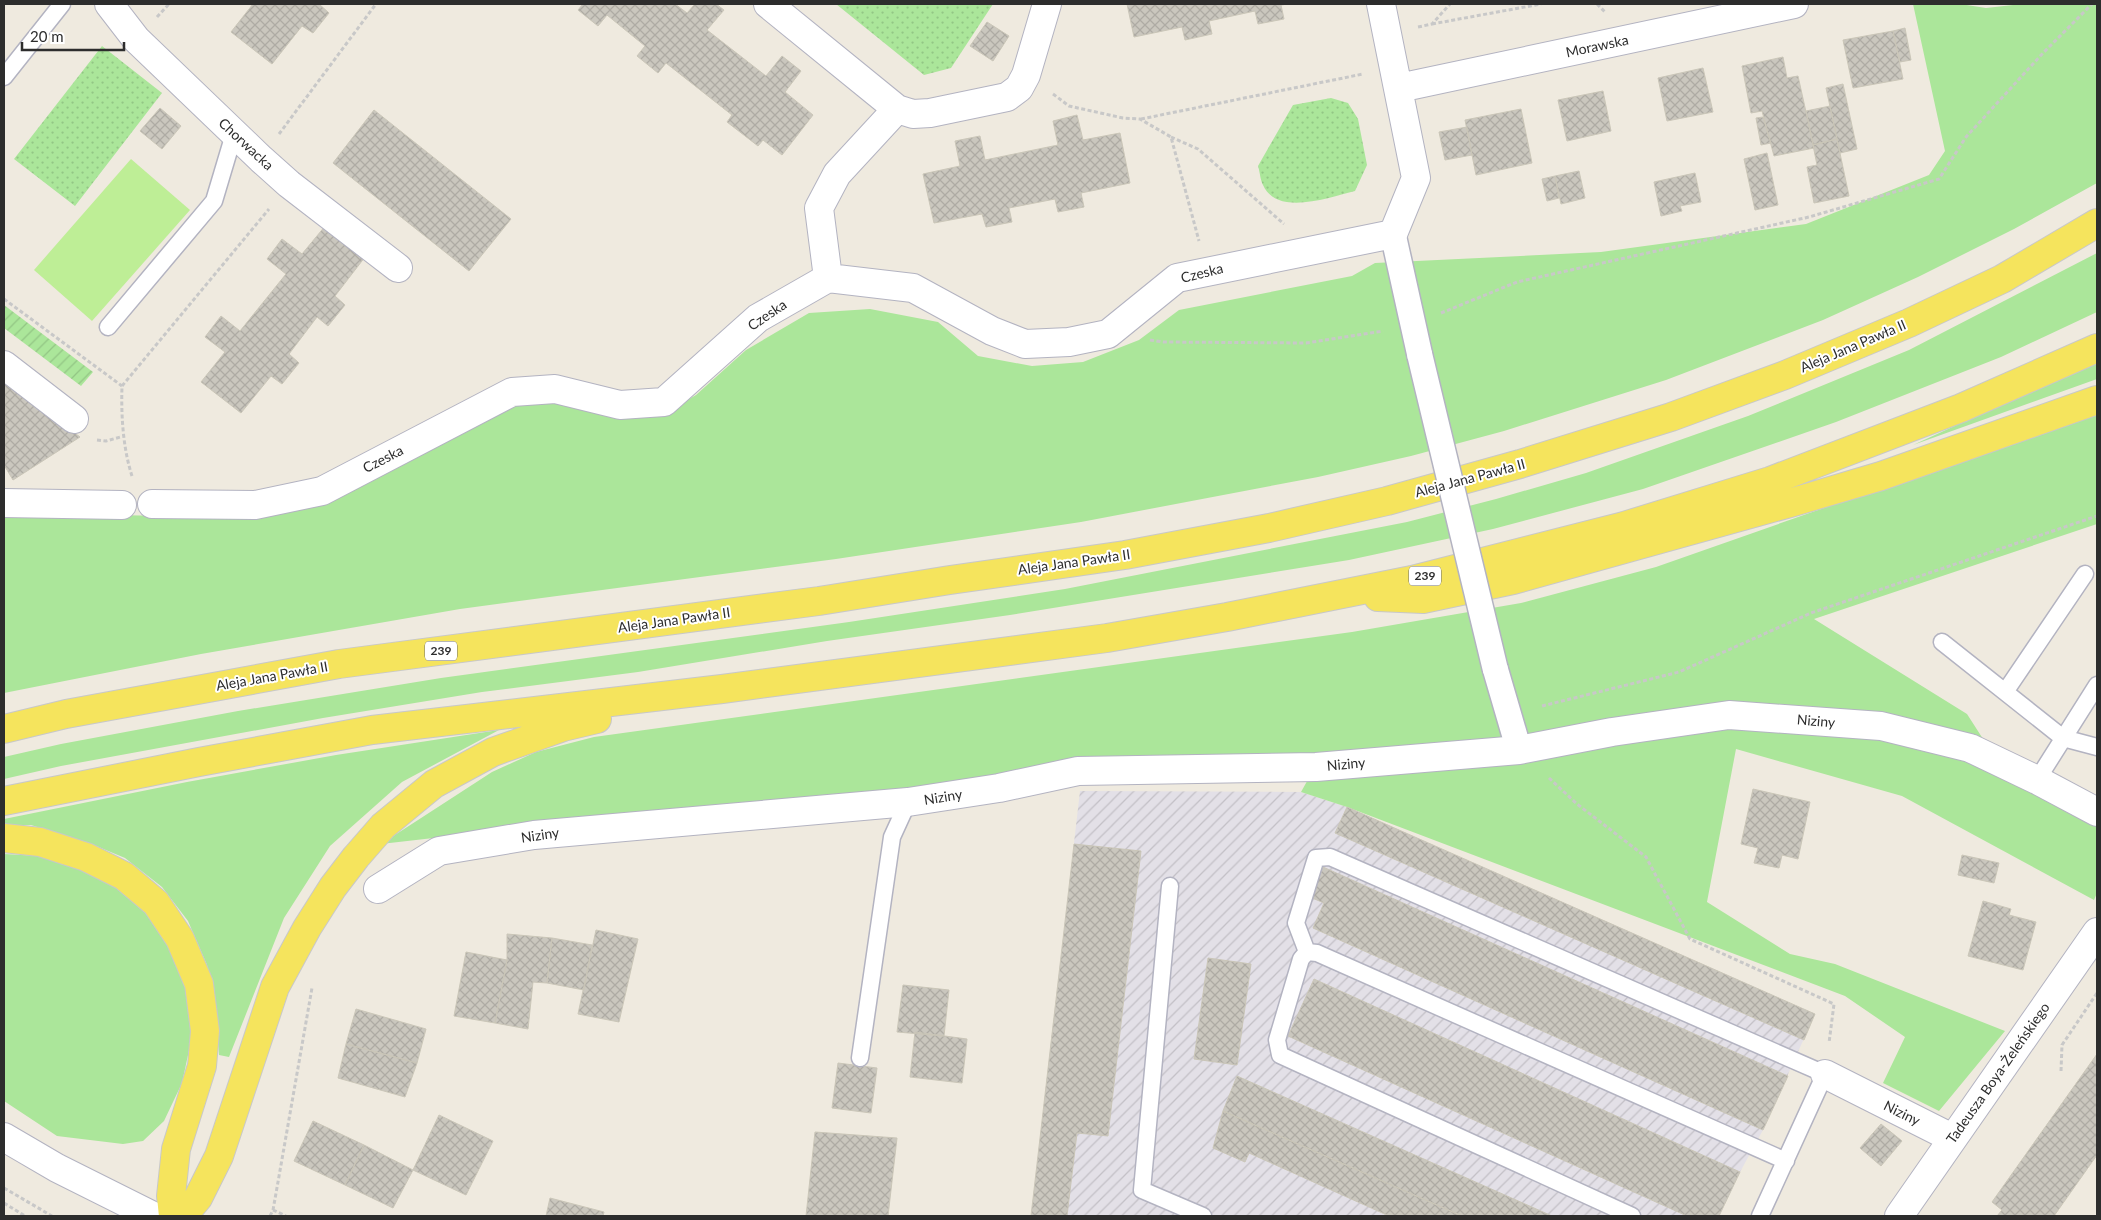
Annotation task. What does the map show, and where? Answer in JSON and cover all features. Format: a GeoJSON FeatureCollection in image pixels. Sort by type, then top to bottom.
{"type":"FeatureCollection","features":[{"type":"Feature","properties":{"kind":"main road","name":"Aleja Jana Pawła II"},"geometry":{"type":"LineString","coordinates":[[4,729],[66,714],[340,664],[818,601],[950,580],[1125,556],[1269,528],[1387,500],[1520,464],[1671,417],[1786,375],[1909,323],[2002,278],[2097,224]]}},
{"type":"Feature","properties":{"kind":"main road","name":"239"},"geometry":{"type":"LineString","coordinates":[[4,801],[372,730],[722,689],[1107,638],[1412,580],[1624,526],[1770,481],[1961,408],[2097,348]]}},
{"type":"Feature","properties":{"kind":"main road"},"geometry":{"type":"LineString","coordinates":[[1337,595],[1423,599],[1513,580],[1881,476],[2097,400]]}},
{"type":"Feature","properties":{"kind":"main road"},"geometry":{"type":"LineString","coordinates":[[183,1216],[198,1198],[219,1156],[275,987],[307,928],[333,887],[383,826],[434,784],[493,752],[563,727],[722,689]]}},
{"type":"Feature","properties":{"kind":"main road"},"geometry":{"type":"LineString","coordinates":[[4,838],[40,842],[86,856],[124,876],[156,903],[180,939],[199,984],[205,1031],[202,1066],[176,1149],[171,1196],[173,1216]]}},
{"type":"Feature","properties":{"kind":"street","name":"Chorwacka"},"geometry":{"type":"LineString","coordinates":[[109,4],[136,39],[261,159],[289,184],[398,268]]}},
{"type":"Feature","properties":{"kind":"street"},"geometry":{"type":"LineString","coordinates":[[768,4],[897,109],[913,114],[930,113],[1007,97],[1019,88],[1026,75],[1047,4]]}},
{"type":"Feature","properties":{"kind":"street"},"geometry":{"type":"LineString","coordinates":[[1381,4],[1416,178],[1393,234],[1494,668],[1520,750]]}},
{"type":"Feature","properties":{"kind":"street","name":"Morawska"},"geometry":{"type":"LineString","coordinates":[[1397,80],[1794,4]]}},
{"type":"Feature","properties":{"kind":"street"},"geometry":{"type":"LineString","coordinates":[[828,278],[818,208],[837,174],[897,109]]}},
{"type":"Feature","properties":{"kind":"street","name":"Czeska"},"geometry":{"type":"LineString","coordinates":[[152,504],[255,505],[322,491],[512,392],[555,389],[620,405],[664,402],[758,318],[828,278],[913,288],[992,331],[1025,344],[1068,342],[1108,334],[1177,278],[1393,234]]}},
{"type":"Feature","properties":{"kind":"street"},"geometry":{"type":"LineString","coordinates":[[4,365],[74,419]]}},
{"type":"Feature","properties":{"kind":"street"},"geometry":{"type":"LineString","coordinates":[[4,503],[122,505]]}},
{"type":"Feature","properties":{"kind":"street","name":"Niziny"},"geometry":{"type":"LineString","coordinates":[[378,889],[439,851],[534,835],[908,802],[999,788],[1078,771],[1316,766],[1520,750],[1612,732],[1729,715],[1881,726],[1970,748],[2097,812]]}},
{"type":"Feature","properties":{"kind":"street","name":"Tadeusza Boya-Żeleńskiego"},"geometry":{"type":"LineString","coordinates":[[1900,1216],[1952,1138],[2097,932]]}},
{"type":"Feature","properties":{"kind":"street","name":"Niziny"},"geometry":{"type":"LineString","coordinates":[[1825,1074],[1952,1138]]}},
{"type":"Feature","properties":{"kind":"street"},"geometry":{"type":"LineString","coordinates":[[4,1137],[57,1168],[153,1216]]}},
{"type":"Feature","properties":{"kind":"lane"},"geometry":{"type":"LineString","coordinates":[[4,77],[62,4]]}},
{"type":"Feature","properties":{"kind":"lane"},"geometry":{"type":"LineString","coordinates":[[108,327],[214,201],[234,134]]}},
{"type":"Feature","properties":{"kind":"lane"},"geometry":{"type":"LineString","coordinates":[[2006,692],[2084,574]]}},
{"type":"Feature","properties":{"kind":"lane"},"geometry":{"type":"LineString","coordinates":[[1942,642],[2064,738],[2097,747]]}},
{"type":"Feature","properties":{"kind":"lane"},"geometry":{"type":"LineString","coordinates":[[2036,780],[2097,685]]}},
{"type":"Feature","properties":{"kind":"lane"},"geometry":{"type":"LineString","coordinates":[[860,1058],[892,837],[908,802]]}},
{"type":"Feature","properties":{"kind":"lane"},"geometry":{"type":"LineString","coordinates":[[1307,952],[1296,923],[1316,858],[1330,857],[1825,1074],[1760,1216]]}},
{"type":"Feature","properties":{"kind":"lane"},"geometry":{"type":"LineString","coordinates":[[1170,886],[1142,1190],[1203,1216]]}},
{"type":"Feature","properties":{"kind":"lane"},"geometry":{"type":"LineString","coordinates":[[1307,952],[1317,953],[1786,1161]]}},
{"type":"Feature","properties":{"kind":"lane"},"geometry":{"type":"LineString","coordinates":[[1307,952],[1301,959],[1277,1040],[1280,1055],[1632,1216]]}},
{"type":"Feature","properties":{"kind":"path"},"geometry":{"type":"LineString","coordinates":[[261,159],[376,4]]}},
{"type":"Feature","properties":{"kind":"path"},"geometry":{"type":"LineString","coordinates":[[1432,24],[1450,4]]}},
{"type":"Feature","properties":{"kind":"path"},"geometry":{"type":"LineString","coordinates":[[1387,32],[1541,4]]}},
{"type":"Feature","properties":{"kind":"path"},"geometry":{"type":"LineString","coordinates":[[1108,334],[1163,342],[1306,343],[1413,326],[1479,296],[1517,282],[1809,217],[1939,180],[1966,137],[2043,53],[2092,4]]}},
{"type":"Feature","properties":{"kind":"path"},"geometry":{"type":"LineString","coordinates":[[1026,75],[1070,106],[1124,118],[1140,119],[1376,71],[1397,80]]}},
{"type":"Feature","properties":{"kind":"path"},"geometry":{"type":"LineString","coordinates":[[1140,119],[1171,137],[1198,149],[1314,250]]}},
{"type":"Feature","properties":{"kind":"path"},"geometry":{"type":"LineString","coordinates":[[1171,137],[1206,271]]}},
{"type":"Feature","properties":{"kind":"path"},"geometry":{"type":"LineString","coordinates":[[152,504],[141,496],[129,468],[121,409],[122,386],[289,184]]}},
{"type":"Feature","properties":{"kind":"path"},"geometry":{"type":"LineString","coordinates":[[4,299],[122,386]]}},
{"type":"Feature","properties":{"kind":"path"},"geometry":{"type":"LineString","coordinates":[[94,437],[97,440],[106,441],[124,436]]}},
{"type":"Feature","properties":{"kind":"path"},"geometry":{"type":"LineString","coordinates":[[1542,706],[1679,672],[1811,612],[2097,516]]}},
{"type":"Feature","properties":{"kind":"path"},"geometry":{"type":"LineString","coordinates":[[1520,750],[1577,804],[1646,857],[1690,940],[1834,1004],[1825,1074]]}},
{"type":"Feature","properties":{"kind":"path"},"geometry":{"type":"LineString","coordinates":[[270,1216],[273,1210],[315,980]]}},
{"type":"Feature","properties":{"kind":"path"},"geometry":{"type":"LineString","coordinates":[[2061,1071],[2062,1045],[2097,993]]}},
{"type":"Feature","properties":{"kind":"path"},"geometry":{"type":"LineString","coordinates":[[4,1188],[52,1216]]}},
{"type":"Feature","properties":{"kind":"path"},"geometry":{"type":"LineString","coordinates":[[4,1203],[25,1216]]}},
{"type":"Feature","properties":{"kind":"path"},"geometry":{"type":"LineString","coordinates":[[273,1210],[286,1216]]}},
{"type":"Feature","properties":{"kind":"shaded area"},"geometry":{"type":"Polygon","coordinates":[[[1080,791],[1301,792],[1347,807],[1815,1014],[1763,1130],[1719,1216],[1031,1216],[1080,791]]]}},
{"type":"Feature","properties":{"kind":"green space"},"geometry":{"type":"Polygon","coordinates":[[[836,4],[993,4],[951,68],[924,75],[836,4]]]}},
{"type":"Feature","properties":{"kind":"green space"},"geometry":{"type":"Polygon","coordinates":[[[1913,4],[1960,4],[1986,8],[2022,4],[2097,4],[2097,183],[2014,229],[1918,277],[1823,320],[1666,380],[1504,431],[1411,456],[1318,477],[1081,522],[836,559],[460,609],[201,654],[4,693],[4,513],[222,517],[506,403],[533,398],[679,405],[696,395],[746,350],[809,313],[870,309],[938,322],[978,356],[1032,366],[1083,362],[1139,340],[1179,310],[1352,276],[1375,263],[1601,252],[1806,224],[1929,175],[1945,151],[1913,4]]]}},
{"type":"Feature","properties":{"kind":"green space"},"geometry":{"type":"Polygon","coordinates":[[[102,46],[162,93],[75,206],[14,159],[102,46]]]}},
{"type":"Feature","properties":{"kind":"green space"},"geometry":{"type":"Polygon","coordinates":[[[1331,98],[1348,103],[1358,119],[1367,165],[1355,191],[1319,200],[1292,203],[1270,195],[1263,185],[1258,166],[1293,105],[1331,98]]]}},
{"type":"Feature","properties":{"kind":"green space"},"geometry":{"type":"Polygon","coordinates":[[[131,159],[190,210],[92,321],[34,270],[131,159]]]}},
{"type":"Feature","properties":{"kind":"green space"},"geometry":{"type":"Polygon","coordinates":[[[2097,253],[2097,312],[2001,357],[1836,422],[1643,489],[1493,529],[1349,560],[1010,615],[827,641],[638,672],[482,692],[323,718],[61,766],[4,779],[4,757],[61,744],[238,711],[441,678],[849,622],[1065,589],[1407,522],[1586,473],[1748,416],[1909,350],[2097,253]]]}},
{"type":"Feature","properties":{"kind":"green space"},"geometry":{"type":"Polygon","coordinates":[[[4,305],[93,372],[81,386],[4,328],[4,305]]]}},
{"type":"Feature","properties":{"kind":"green space"},"geometry":{"type":"Polygon","coordinates":[[[2097,361],[2097,379],[1913,445],[2097,361]]]}},
{"type":"Feature","properties":{"kind":"green space"},"geometry":{"type":"Polygon","coordinates":[[[2097,412],[2097,524],[1814,619],[1967,714],[2003,770],[2097,825],[2097,893],[2094,900],[1902,796],[1736,749],[1707,902],[1790,954],[1835,964],[2005,1031],[1939,1111],[1883,1083],[1905,1037],[1845,996],[1347,807],[1301,792],[1315,767],[1078,771],[908,802],[818,796],[720,809],[609,818],[381,844],[492,772],[536,752],[594,737],[1352,632],[1521,603],[1656,567],[2097,412]]]}},
{"type":"Feature","properties":{"kind":"green space"},"geometry":{"type":"Polygon","coordinates":[[[499,730],[402,782],[330,846],[284,918],[229,1057],[219,1055],[216,1011],[207,965],[188,921],[162,887],[125,858],[89,843],[31,825],[4,826],[4,819],[187,782],[336,755],[499,730]]]}},
{"type":"Feature","properties":{"kind":"green space"},"geometry":{"type":"Polygon","coordinates":[[[4,854],[40,856],[77,864],[112,882],[149,914],[173,951],[189,994],[191,1041],[182,1083],[164,1121],[143,1141],[123,1144],[57,1136],[4,1101],[4,854]]]}},
{"type":"Feature","properties":{"kind":"building"},"geometry":{"type":"Polygon","coordinates":[[[253,4],[319,4],[329,13],[313,33],[302,26],[272,64],[231,32],[253,4]]]}},
{"type":"Feature","properties":{"kind":"building"},"geometry":{"type":"Polygon","coordinates":[[[583,4],[675,4],[687,13],[695,4],[716,4],[724,10],[707,30],[766,76],[782,56],[801,71],[785,92],[813,115],[782,155],[763,140],[758,146],[727,122],[732,115],[666,63],[658,73],[637,56],[645,46],[607,15],[598,26],[578,10],[583,4]]]}},
{"type":"Feature","properties":{"kind":"building"},"geometry":{"type":"Polygon","coordinates":[[[1127,4],[1288,4],[1281,5],[1284,19],[1258,24],[1255,11],[1209,21],[1212,34],[1185,40],[1182,27],[1134,37],[1127,4]]]}},
{"type":"Feature","properties":{"kind":"building"},"geometry":{"type":"Polygon","coordinates":[[[987,22],[1009,36],[993,61],[970,46],[987,22]]]}},
{"type":"Feature","properties":{"kind":"building"},"geometry":{"type":"Polygon","coordinates":[[[1905,28],[1911,60],[1900,62],[1893,31],[1905,28]]]}},
{"type":"Feature","properties":{"kind":"building"},"geometry":{"type":"Polygon","coordinates":[[[1893,31],[1903,79],[1853,88],[1843,40],[1893,31]]]}},
{"type":"Feature","properties":{"kind":"building"},"geometry":{"type":"Polygon","coordinates":[[[1783,57],[1787,78],[1798,76],[1814,148],[1774,156],[1762,111],[1751,113],[1742,66],[1783,57]]]}},
{"type":"Feature","properties":{"kind":"building"},"geometry":{"type":"Polygon","coordinates":[[[1703,68],[1713,112],[1667,121],[1658,78],[1703,68]]]}},
{"type":"Feature","properties":{"kind":"building"},"geometry":{"type":"Polygon","coordinates":[[[1843,84],[1857,149],[1840,153],[1826,88],[1843,84]]]}},
{"type":"Feature","properties":{"kind":"building"},"geometry":{"type":"Polygon","coordinates":[[[1603,91],[1611,131],[1567,141],[1558,100],[1603,91]]]}},
{"type":"Feature","properties":{"kind":"building"},"geometry":{"type":"Polygon","coordinates":[[[1830,106],[1837,139],[1813,145],[1806,111],[1830,106]]]}},
{"type":"Feature","properties":{"kind":"building"},"geometry":{"type":"Polygon","coordinates":[[[160,108],[181,126],[162,149],[140,131],[160,108]]]}},
{"type":"Feature","properties":{"kind":"building"},"geometry":{"type":"Polygon","coordinates":[[[1521,109],[1532,163],[1476,175],[1465,120],[1521,109]]]}},
{"type":"Feature","properties":{"kind":"building"},"geometry":{"type":"Polygon","coordinates":[[[374,110],[511,219],[469,271],[333,163],[374,110]]]}},
{"type":"Feature","properties":{"kind":"building"},"geometry":{"type":"Polygon","coordinates":[[[1077,115],[1083,140],[1120,133],[1130,183],[1081,193],[1084,207],[1058,212],[1055,199],[1009,208],[1012,222],[986,227],[982,214],[934,223],[923,174],[960,166],[955,141],[980,136],[985,160],[1058,145],[1053,121],[1077,115]]]}},
{"type":"Feature","properties":{"kind":"building"},"geometry":{"type":"Polygon","coordinates":[[[1763,117],[1771,143],[1761,145],[1756,118],[1763,117]]]}},
{"type":"Feature","properties":{"kind":"building"},"geometry":{"type":"Polygon","coordinates":[[[1467,127],[1472,155],[1445,160],[1439,132],[1467,127]]]}},
{"type":"Feature","properties":{"kind":"building"},"geometry":{"type":"Polygon","coordinates":[[[1837,139],[1849,196],[1814,203],[1807,167],[1817,165],[1813,145],[1837,139]]]}},
{"type":"Feature","properties":{"kind":"building"},"geometry":{"type":"Polygon","coordinates":[[[1767,153],[1778,205],[1755,210],[1744,159],[1767,153]]]}},
{"type":"Feature","properties":{"kind":"building"},"geometry":{"type":"Polygon","coordinates":[[[1579,171],[1585,198],[1561,204],[1555,176],[1579,171]]]}},
{"type":"Feature","properties":{"kind":"building"},"geometry":{"type":"Polygon","coordinates":[[[1695,173],[1701,202],[1680,206],[1682,211],[1661,216],[1654,182],[1695,173]]]}},
{"type":"Feature","properties":{"kind":"building"},"geometry":{"type":"Polygon","coordinates":[[[1555,176],[1559,198],[1547,201],[1542,179],[1555,176]]]}},
{"type":"Feature","properties":{"kind":"building"},"geometry":{"type":"Polygon","coordinates":[[[326,225],[365,257],[335,296],[345,305],[328,326],[317,317],[289,354],[299,363],[282,384],[271,376],[241,413],[201,382],[225,352],[205,337],[221,316],[240,331],[286,274],[267,259],[282,239],[302,254],[326,225]]]}},
{"type":"Feature","properties":{"kind":"building"},"geometry":{"type":"Polygon","coordinates":[[[4,380],[80,437],[13,480],[4,465],[4,380]]]}},
{"type":"Feature","properties":{"kind":"building"},"geometry":{"type":"Polygon","coordinates":[[[1753,789],[1810,802],[1798,859],[1782,855],[1779,868],[1754,863],[1758,848],[1741,844],[1753,789]]]}},
{"type":"Feature","properties":{"kind":"building"},"geometry":{"type":"Polygon","coordinates":[[[1347,807],[1815,1014],[1804,1040],[1335,833],[1347,807]]]}},
{"type":"Feature","properties":{"kind":"building"},"geometry":{"type":"Polygon","coordinates":[[[1074,844],[1141,851],[1108,1136],[1077,1133],[1067,1216],[1031,1216],[1074,844]]]}},
{"type":"Feature","properties":{"kind":"building"},"geometry":{"type":"Polygon","coordinates":[[[1962,855],[1999,863],[1994,883],[1958,875],[1962,855]]]}},
{"type":"Feature","properties":{"kind":"building"},"geometry":{"type":"Polygon","coordinates":[[[1323,867],[1788,1076],[1763,1130],[1313,928],[1324,903],[1310,897],[1323,867]]]}},
{"type":"Feature","properties":{"kind":"building"},"geometry":{"type":"Polygon","coordinates":[[[1983,901],[2011,909],[2009,915],[2036,922],[2023,970],[1968,956],[1983,901]]]}},
{"type":"Feature","properties":{"kind":"building"},"geometry":{"type":"Polygon","coordinates":[[[596,930],[638,939],[619,1022],[578,1014],[596,930]]]}},
{"type":"Feature","properties":{"kind":"building"},"geometry":{"type":"Polygon","coordinates":[[[507,934],[552,938],[547,983],[533,982],[528,1029],[495,1023],[507,960],[507,934]]]}},
{"type":"Feature","properties":{"kind":"building"},"geometry":{"type":"Polygon","coordinates":[[[552,938],[592,945],[584,990],[547,983],[552,938]]]}},
{"type":"Feature","properties":{"kind":"building"},"geometry":{"type":"Polygon","coordinates":[[[466,952],[507,960],[495,1023],[454,1016],[466,952]]]}},
{"type":"Feature","properties":{"kind":"building"},"geometry":{"type":"Polygon","coordinates":[[[1208,958],[1251,964],[1237,1065],[1194,1059],[1208,958]]]}},
{"type":"Feature","properties":{"kind":"building"},"geometry":{"type":"Polygon","coordinates":[[[1314,979],[1740,1172],[1719,1216],[1687,1216],[1288,1036],[1314,979]]]}},
{"type":"Feature","properties":{"kind":"building"},"geometry":{"type":"Polygon","coordinates":[[[903,985],[949,990],[944,1036],[897,1032],[903,985]]]}},
{"type":"Feature","properties":{"kind":"building"},"geometry":{"type":"Polygon","coordinates":[[[356,1009],[426,1029],[417,1063],[346,1044],[356,1009]]]}},
{"type":"Feature","properties":{"kind":"building"},"geometry":{"type":"Polygon","coordinates":[[[915,1032],[967,1039],[962,1083],[910,1077],[915,1032]]]}},
{"type":"Feature","properties":{"kind":"building"},"geometry":{"type":"Polygon","coordinates":[[[346,1044],[417,1063],[405,1097],[338,1078],[346,1044]]]}},
{"type":"Feature","properties":{"kind":"building"},"geometry":{"type":"Polygon","coordinates":[[[2097,1054],[2097,1155],[2054,1216],[1997,1216],[2002,1210],[1992,1202],[2097,1054]]]}},
{"type":"Feature","properties":{"kind":"building"},"geometry":{"type":"Polygon","coordinates":[[[838,1063],[877,1068],[871,1113],[832,1108],[838,1063]]]}},
{"type":"Feature","properties":{"kind":"building"},"geometry":{"type":"Polygon","coordinates":[[[1237,1076],[1552,1216],[1462,1216],[1223,1111],[1237,1076]]]}},
{"type":"Feature","properties":{"kind":"building"},"geometry":{"type":"Polygon","coordinates":[[[1223,1111],[1462,1216],[1389,1216],[1249,1153],[1245,1162],[1213,1148],[1223,1111]]]}},
{"type":"Feature","properties":{"kind":"building"},"geometry":{"type":"Polygon","coordinates":[[[439,1115],[493,1141],[466,1195],[413,1170],[439,1115]]]}},
{"type":"Feature","properties":{"kind":"building"},"geometry":{"type":"Polygon","coordinates":[[[313,1121],[364,1145],[345,1185],[294,1161],[313,1121]]]}},
{"type":"Feature","properties":{"kind":"building"},"geometry":{"type":"Polygon","coordinates":[[[1881,1124],[1902,1141],[1881,1166],[1860,1148],[1881,1124]]]}},
{"type":"Feature","properties":{"kind":"building"},"geometry":{"type":"Polygon","coordinates":[[[815,1132],[897,1138],[888,1216],[806,1216],[815,1132]]]}},
{"type":"Feature","properties":{"kind":"building"},"geometry":{"type":"Polygon","coordinates":[[[364,1145],[413,1170],[393,1208],[345,1185],[364,1145]]]}},
{"type":"Feature","properties":{"kind":"building"},"geometry":{"type":"Polygon","coordinates":[[[550,1198],[604,1212],[603,1216],[546,1216],[550,1198]]]}}]}
